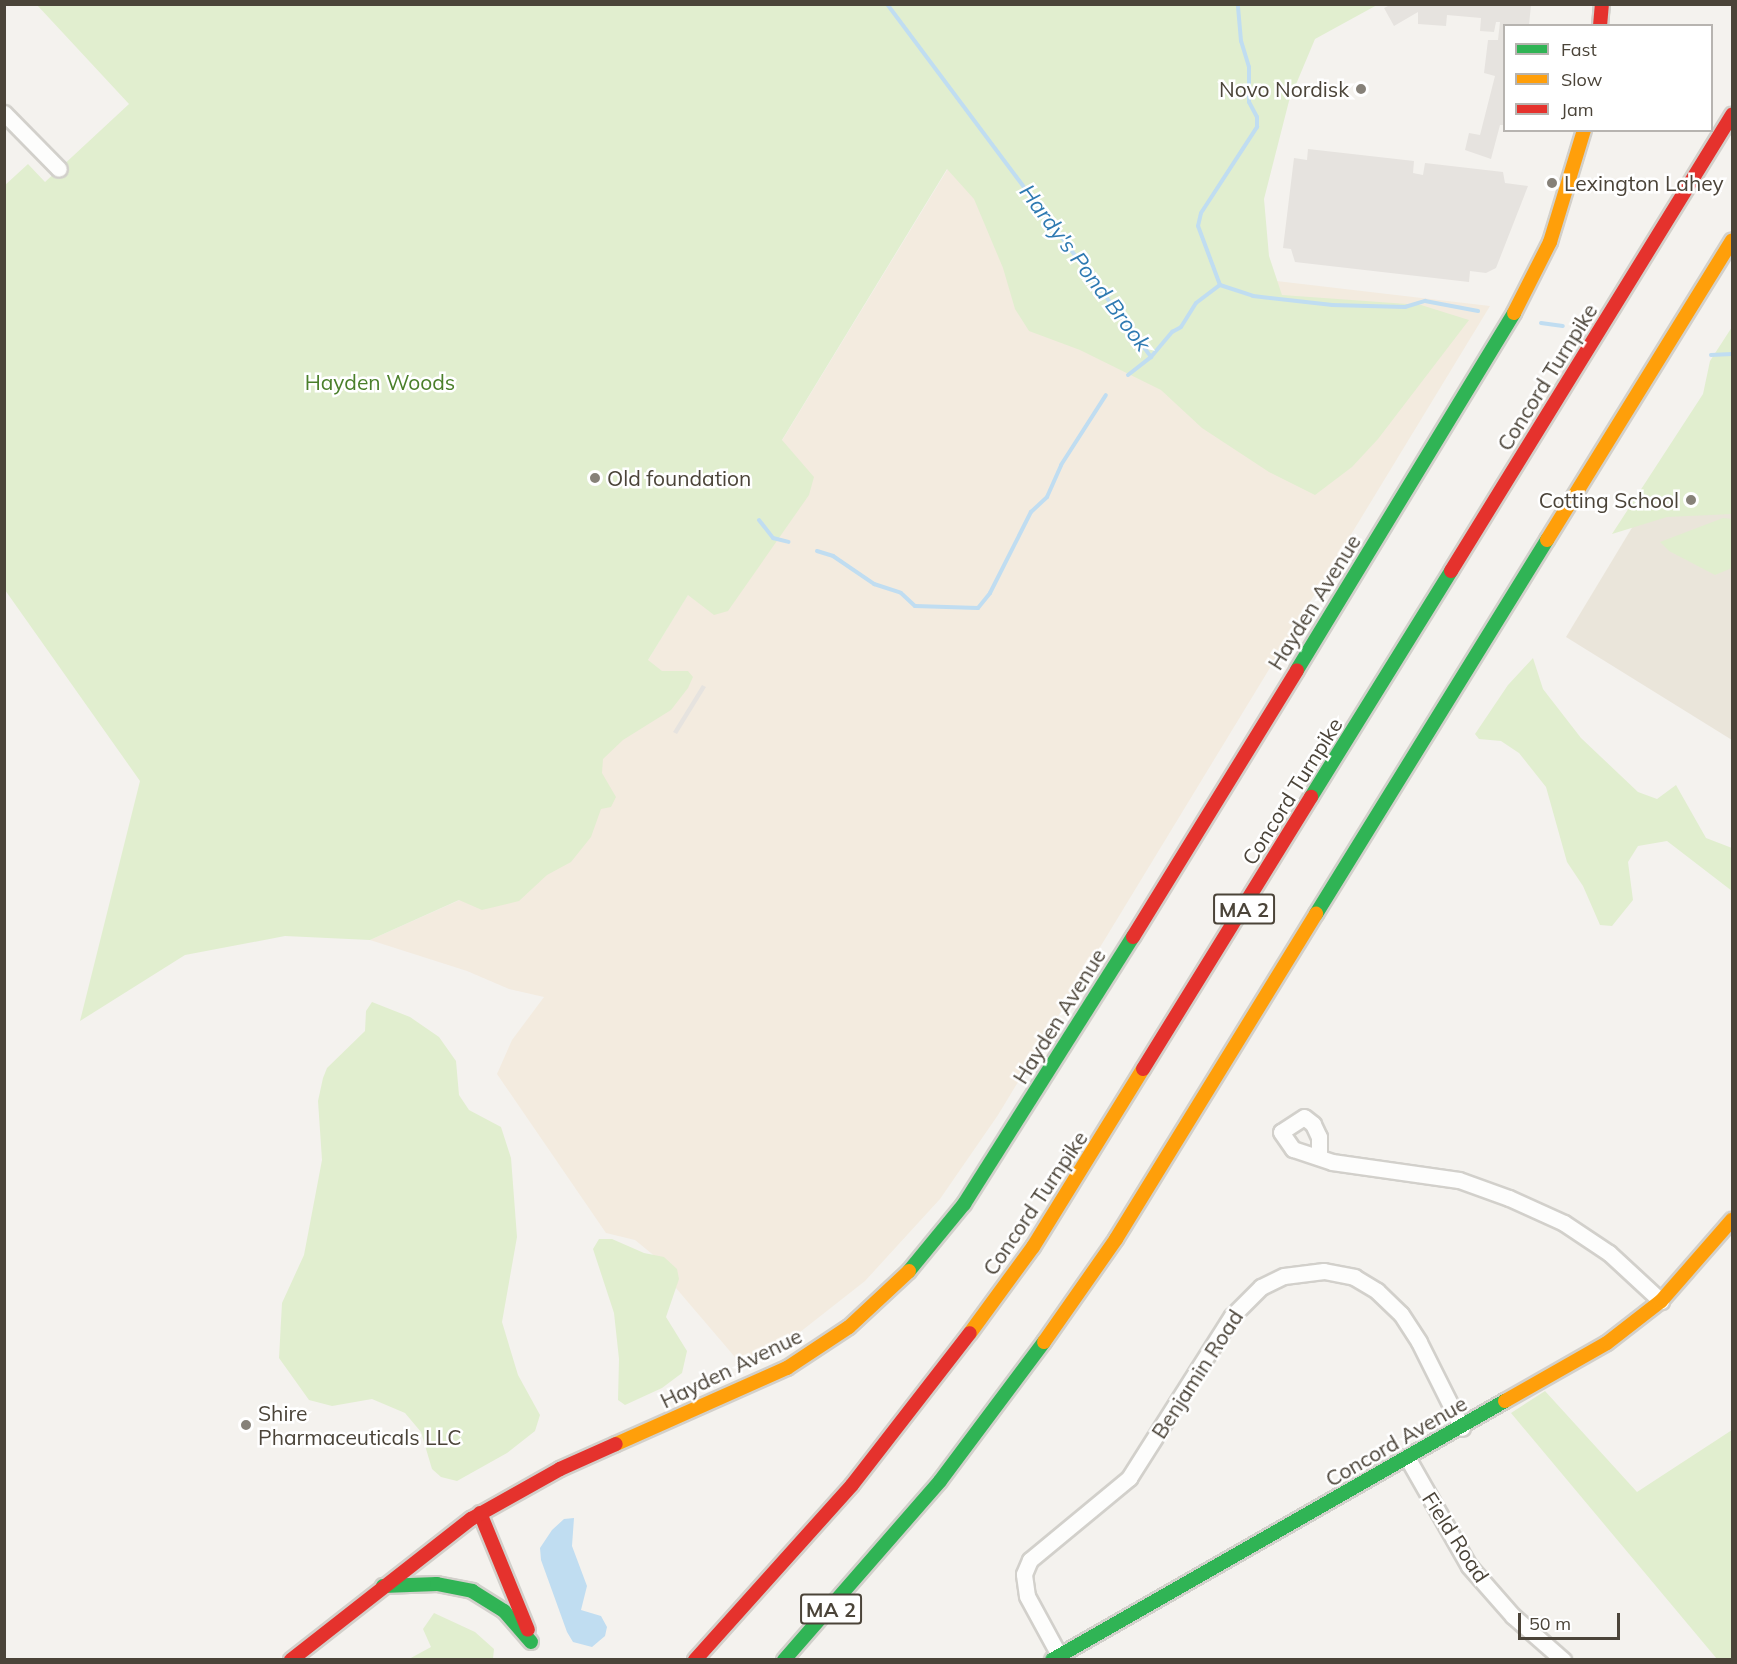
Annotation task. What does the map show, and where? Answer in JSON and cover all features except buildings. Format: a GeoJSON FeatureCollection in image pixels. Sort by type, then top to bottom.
{"type":"FeatureCollection","features":[{"type":"Feature","properties":{"kind":"main road"},"geometry":{"type":"LineString","coordinates":[[1600,24],[1602,4]]}},
{"type":"Feature","properties":{"kind":"main road","name":"Concord Turnpike"},"geometry":{"type":"LineString","coordinates":[[695,1659],[865,1470],[963,1344],[1038,1238],[1732,115]]}},
{"type":"Feature","properties":{"kind":"main road","name":"Hayden Avenue"},"geometry":{"type":"LineString","coordinates":[[291,1659],[480,1513],[567,1466],[787,1368],[858,1320],[895,1287],[939,1239],[1037,1093],[1506,330],[1550,242],[1583,132]]}},
{"type":"Feature","properties":{"kind":"main road","name":"MA 2"},"geometry":{"type":"LineString","coordinates":[[784,1659],[965,1449],[1116,1239],[1732,240]]}},
{"type":"Feature","properties":{"kind":"main road","name":"Concord Avenue"},"geometry":{"type":"LineString","coordinates":[[1055,1657],[1408,1459],[1600,1347],[1661,1301],[1732,1220]]}},
{"type":"Feature","properties":{"kind":"main road"},"geometry":{"type":"LineString","coordinates":[[383,1586],[437,1584],[472,1591],[504,1611],[533,1648],[526,1622],[480,1513]]}},
{"type":"Feature","properties":{"kind":"main road"},"geometry":{"type":"LineString","coordinates":[[790,1659],[800,1642]]}},
{"type":"Feature","properties":{"kind":"street"},"geometry":{"type":"LineString","coordinates":[[4,113],[59,169]]}},
{"type":"Feature","properties":{"kind":"street"},"geometry":{"type":"LineString","coordinates":[[1319,1157],[1364,1168],[1459,1180],[1509,1198],[1564,1224],[1609,1253],[1661,1301]]}},
{"type":"Feature","properties":{"kind":"street","name":"Benjamin Road"},"geometry":{"type":"LineString","coordinates":[[1055,1657],[1027,1596],[1024,1574],[1030,1560],[1129,1478],[1232,1316],[1261,1287],[1284,1276],[1324,1271],[1354,1277],[1377,1291],[1401,1314],[1419,1342],[1462,1428]]}},
{"type":"Feature","properties":{"kind":"street","name":"Field Road"},"geometry":{"type":"LineString","coordinates":[[1408,1459],[1469,1566],[1513,1616],[1563,1659]]}},
{"type":"Feature","properties":{"kind":"shaded area"},"geometry":{"type":"Polygon","coordinates":[[[1390,5],[1531,5],[1529,24],[1503,24],[1503,125],[1500,125],[1491,159],[1465,150],[1469,133],[1480,135],[1495,76],[1484,73],[1488,40],[1498,40],[1500,22],[1496,22],[1494,32],[1480,31],[1481,18],[1447,15],[1446,26],[1418,24],[1418,12],[1394,26],[1384,8],[1390,5]]]}},
{"type":"Feature","properties":{"kind":"shaded area"},"geometry":{"type":"Polygon","coordinates":[[[1024,44],[1217,274],[1490,306],[998,1115],[940,1199],[865,1281],[795,1336],[740,1363],[658,1267],[657,1258],[635,1240],[606,1233],[497,1074],[512,1040],[544,997],[509,989],[467,971],[370,940],[509,878],[648,660],[1024,44]]]}},
{"type":"Feature","properties":{"kind":"shaded area"},"geometry":{"type":"Polygon","coordinates":[[[1308,149],[1414,161],[1413,173],[1423,175],[1425,163],[1503,172],[1505,183],[1528,186],[1496,268],[1486,273],[1470,271],[1469,282],[1295,262],[1291,249],[1283,248],[1294,158],[1307,160],[1308,149]]]}},
{"type":"Feature","properties":{"kind":"shaded area","name":"Cotting School"},"geometry":{"type":"Polygon","coordinates":[[[1732,362],[1732,740],[1566,637],[1732,362]]]}},
{"type":"Feature","properties":{"kind":"shaded area"},"geometry":{"type":"Polygon","coordinates":[[[702,685],[706,687],[677,734],[673,732],[702,685]]]}},
{"type":"Feature","properties":{"kind":"green space","name":"Hayden Woods"},"geometry":{"type":"Polygon","coordinates":[[[37,5],[1377,5],[1315,39],[1289,101],[1264,199],[1269,256],[1282,295],[1421,305],[1469,320],[1378,439],[1352,467],[1315,495],[1269,472],[1202,428],[1161,390],[1080,350],[1029,331],[1015,309],[1003,268],[974,199],[947,169],[782,440],[814,477],[809,495],[728,611],[714,615],[688,595],[648,660],[662,671],[688,671],[693,677],[688,688],[671,710],[623,740],[603,759],[602,773],[616,797],[611,807],[601,809],[591,837],[571,862],[547,875],[519,901],[482,910],[459,900],[370,940],[285,936],[185,955],[80,1021],[140,781],[5,590],[4,186],[28,164],[45,182],[129,104],[37,5]]]}},
{"type":"Feature","properties":{"kind":"green space"},"geometry":{"type":"Polygon","coordinates":[[[1732,327],[1732,514],[1667,517],[1612,534],[1703,394],[1710,361],[1732,327]]]}},
{"type":"Feature","properties":{"kind":"green space"},"geometry":{"type":"Polygon","coordinates":[[[1723,518],[1732,519],[1732,568],[1715,575],[1669,551],[1660,542],[1723,518]]]}},
{"type":"Feature","properties":{"kind":"green space"},"geometry":{"type":"Polygon","coordinates":[[[1533,658],[1543,689],[1581,738],[1638,792],[1657,799],[1676,785],[1706,838],[1732,848],[1732,891],[1667,841],[1638,846],[1628,862],[1633,900],[1612,926],[1600,925],[1583,886],[1567,862],[1546,787],[1519,753],[1501,741],[1479,739],[1475,734],[1508,685],[1533,658]]]}},
{"type":"Feature","properties":{"kind":"green space"},"geometry":{"type":"Polygon","coordinates":[[[372,1002],[410,1017],[439,1037],[456,1061],[459,1095],[469,1110],[501,1127],[511,1158],[517,1237],[502,1322],[518,1375],[540,1415],[535,1431],[507,1453],[457,1481],[441,1477],[432,1469],[421,1432],[405,1413],[372,1399],[332,1406],[309,1400],[279,1358],[282,1303],[304,1255],[322,1160],[318,1101],[323,1078],[327,1068],[365,1031],[366,1011],[372,1002]]]}},
{"type":"Feature","properties":{"kind":"green space"},"geometry":{"type":"Polygon","coordinates":[[[599,1239],[612,1239],[644,1253],[664,1257],[677,1269],[679,1279],[666,1317],[687,1351],[682,1373],[662,1388],[625,1405],[618,1400],[619,1359],[614,1313],[593,1249],[599,1239]]]}},
{"type":"Feature","properties":{"kind":"green space"},"geometry":{"type":"Polygon","coordinates":[[[1545,1391],[1637,1492],[1732,1430],[1732,1659],[1717,1659],[1511,1413],[1545,1391]]]}},
{"type":"Feature","properties":{"kind":"green space"},"geometry":{"type":"Polygon","coordinates":[[[434,1613],[475,1632],[494,1649],[493,1659],[409,1659],[431,1647],[423,1629],[434,1613]]]}},
{"type":"Feature","properties":{"kind":"water"},"geometry":{"type":"Polygon","coordinates":[[[574,1518],[572,1546],[587,1586],[581,1610],[601,1616],[607,1627],[605,1636],[592,1647],[573,1642],[567,1632],[541,1560],[540,1548],[552,1530],[564,1519],[574,1518]]]}},
{"type":"Feature","properties":{"kind":"waterway","name":"Hardy's Pond Brook"},"geometry":{"type":"LineString","coordinates":[[887,4],[1151,357],[1172,332],[1181,327],[1196,303],[1220,285],[1253,296],[1332,305],[1405,307],[1425,301],[1478,311]]}},
{"type":"Feature","properties":{"kind":"waterway"},"geometry":{"type":"LineString","coordinates":[[1220,285],[1198,226],[1201,213],[1257,127],[1257,117],[1249,102],[1249,67],[1241,41],[1238,4]]}},
{"type":"Feature","properties":{"kind":"waterway"},"geometry":{"type":"LineString","coordinates":[[1541,323],[1563,326]]}},
{"type":"Feature","properties":{"kind":"waterway"},"geometry":{"type":"LineString","coordinates":[[1711,355],[1732,354]]}},
{"type":"Feature","properties":{"kind":"waterway"},"geometry":{"type":"LineString","coordinates":[[1128,375],[1151,357]]}},
{"type":"Feature","properties":{"kind":"waterway"},"geometry":{"type":"LineString","coordinates":[[817,551],[833,556],[874,584],[901,593],[915,606],[978,608],[990,593],[1031,512],[1047,497],[1061,465],[1106,395]]}},
{"type":"Feature","properties":{"kind":"waterway"},"geometry":{"type":"LineString","coordinates":[[759,520],[773,538],[789,542]]}},
{"type":"Feature","properties":{"kind":"traffic: fast"},"geometry":{"type":"LineString","coordinates":[[1297,670],[1514,313]]}},
{"type":"Feature","properties":{"kind":"traffic: fast"},"geometry":{"type":"LineString","coordinates":[[1316,914],[1547,540]]}},
{"type":"Feature","properties":{"kind":"traffic: fast"},"geometry":{"type":"LineString","coordinates":[[1311,797],[1451,571]]}},
{"type":"Feature","properties":{"kind":"traffic: fast"},"geometry":{"type":"LineString","coordinates":[[909,1271],[964,1204],[1133,937]]}},
{"type":"Feature","properties":{"kind":"traffic: fast"},"geometry":{"type":"LineString","coordinates":[[784,1660],[940,1481],[1044,1342]]}},
{"type":"Feature","properties":{"kind":"traffic: fast"},"geometry":{"type":"LineString","coordinates":[[1052,1660],[1505,1401]]}},
{"type":"Feature","properties":{"kind":"traffic: fast"},"geometry":{"type":"LineString","coordinates":[[383,1586],[437,1584],[472,1591],[504,1611],[531,1642]]}},
{"type":"Feature","properties":{"kind":"traffic: slow"},"geometry":{"type":"LineString","coordinates":[[1514,313],[1550,242],[1583,132]]}},
{"type":"Feature","properties":{"kind":"traffic: slow"},"geometry":{"type":"LineString","coordinates":[[1547,540],[1732,240]]}},
{"type":"Feature","properties":{"kind":"traffic: slow"},"geometry":{"type":"LineString","coordinates":[[1044,1342],[1116,1239],[1316,914]]}},
{"type":"Feature","properties":{"kind":"traffic: slow"},"geometry":{"type":"LineString","coordinates":[[970,1333],[1033,1247],[1143,1069]]}},
{"type":"Feature","properties":{"kind":"traffic: slow"},"geometry":{"type":"LineString","coordinates":[[1505,1401],[1607,1343],[1661,1301],[1732,1220]]}},
{"type":"Feature","properties":{"kind":"traffic: slow"},"geometry":{"type":"LineString","coordinates":[[616,1444],[787,1368],[849,1327],[909,1271]]}},
{"type":"Feature","properties":{"kind":"traffic: jam"},"geometry":{"type":"LineString","coordinates":[[1600,24],[1602,4]]}},
{"type":"Feature","properties":{"kind":"traffic: jam"},"geometry":{"type":"LineString","coordinates":[[1451,571],[1732,115]]}},
{"type":"Feature","properties":{"kind":"traffic: jam"},"geometry":{"type":"LineString","coordinates":[[1133,937],[1297,670]]}},
{"type":"Feature","properties":{"kind":"traffic: jam"},"geometry":{"type":"LineString","coordinates":[[1143,1069],[1311,797]]}},
{"type":"Feature","properties":{"kind":"traffic: jam"},"geometry":{"type":"LineString","coordinates":[[695,1660],[852,1485],[970,1333]]}},
{"type":"Feature","properties":{"kind":"traffic: jam"},"geometry":{"type":"LineString","coordinates":[[291,1660],[471,1519],[560,1469],[616,1444]]}},
{"type":"Feature","properties":{"kind":"traffic: jam"},"geometry":{"type":"LineString","coordinates":[[480,1513],[528,1630]]}},
{"type":"Feature","properties":{"kind":"place","name":"Novo Nordisk"},"geometry":{"type":"Point","coordinates":[1361,89]}},
{"type":"Feature","properties":{"kind":"place","name":"Lexington Lahey"},"geometry":{"type":"Point","coordinates":[1552,183]}},
{"type":"Feature","properties":{"kind":"place","name":"Old foundation"},"geometry":{"type":"Point","coordinates":[595,478]}},
{"type":"Feature","properties":{"kind":"place","name":"Cotting School"},"geometry":{"type":"Point","coordinates":[1691,500]}},
{"type":"Feature","properties":{"kind":"place","name":"Shire Pharmaceuticals LLC"},"geometry":{"type":"Point","coordinates":[246,1425]}}]}
